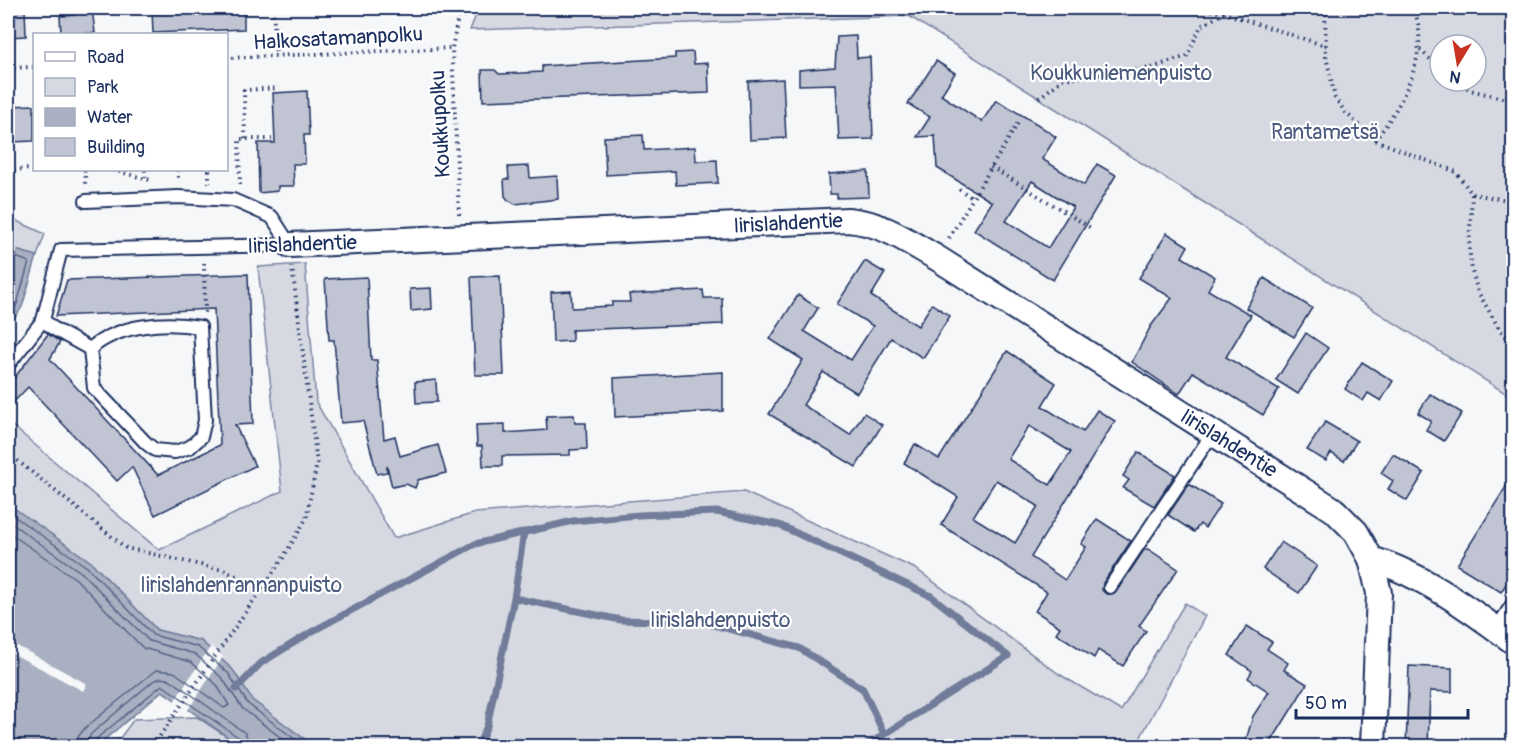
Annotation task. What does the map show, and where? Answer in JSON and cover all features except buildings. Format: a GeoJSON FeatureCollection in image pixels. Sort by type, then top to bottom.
{"type":"FeatureCollection","features":[{"type":"Feature","properties":{"kind":"street","name":"Iirislahdentie"},"geometry":{"type":"LineString","coordinates":[[290,245],[460,240],[848,220],[869,222],[886,228],[1334,510],[1356,532],[1371,559],[1379,593],[1373,747]]}},
{"type":"Feature","properties":{"kind":"street"},"geometry":{"type":"LineString","coordinates":[[1371,559],[1391,565],[1416,577],[1505,635]]}},
{"type":"Feature","properties":{"kind":"lane"},"geometry":{"type":"LineString","coordinates":[[86,201],[178,196],[240,203],[272,217],[290,245]]}},
{"type":"Feature","properties":{"kind":"lane","name":"Iirislahdentie"},"geometry":{"type":"LineString","coordinates":[[8,365],[43,320],[61,250],[290,245]]}},
{"type":"Feature","properties":{"kind":"lane"},"geometry":{"type":"LineString","coordinates":[[43,320],[54,329],[90,348]]}},
{"type":"Feature","properties":{"kind":"lane"},"geometry":{"type":"LineString","coordinates":[[178,324],[200,327],[205,420],[201,437],[190,447],[175,452],[155,450],[146,443],[94,388],[90,348],[120,331],[178,324]]}},
{"type":"Feature","properties":{"kind":"lane"},"geometry":{"type":"LineString","coordinates":[[1110,587],[1213,433]]}},
{"type":"Feature","properties":{"kind":"lane"},"geometry":{"type":"LineString","coordinates":[[1505,635],[1514,602]]}},
{"type":"Feature","properties":{"kind":"path"},"geometry":{"type":"LineString","coordinates":[[273,8],[276,56]]}},
{"type":"Feature","properties":{"kind":"path","name":"Koukkupolku"},"geometry":{"type":"LineString","coordinates":[[460,8],[452,48],[460,240]]}},
{"type":"Feature","properties":{"kind":"path"},"geometry":{"type":"LineString","coordinates":[[457,17],[508,8]]}},
{"type":"Feature","properties":{"kind":"path"},"geometry":{"type":"LineString","coordinates":[[1199,8],[1225,10],[1326,46]]}},
{"type":"Feature","properties":{"kind":"path"},"geometry":{"type":"LineString","coordinates":[[1325,8],[1326,46],[1335,98],[1375,140],[1456,172],[1472,194],[1469,247],[1472,271],[1478,292],[1500,330],[1514,345]]}},
{"type":"Feature","properties":{"kind":"path"},"geometry":{"type":"LineString","coordinates":[[1375,140],[1388,123],[1403,94],[1420,50],[1417,16],[1413,8]]}},
{"type":"Feature","properties":{"kind":"path"},"geometry":{"type":"LineString","coordinates":[[1039,98],[1063,79],[1151,68],[1187,56],[1201,26],[1225,10]]}},
{"type":"Feature","properties":{"kind":"path","name":"Halkosatamanpolku"},"geometry":{"type":"LineString","coordinates":[[228,58],[452,48]]}},
{"type":"Feature","properties":{"kind":"path"},"geometry":{"type":"LineString","coordinates":[[1420,50],[1428,57]]}},
{"type":"Feature","properties":{"kind":"path"},"geometry":{"type":"LineString","coordinates":[[8,68],[33,67]]}},
{"type":"Feature","properties":{"kind":"path"},"geometry":{"type":"LineString","coordinates":[[245,139],[244,90],[279,88]]}},
{"type":"Feature","properties":{"kind":"path"},"geometry":{"type":"LineString","coordinates":[[1482,93],[1514,101]]}},
{"type":"Feature","properties":{"kind":"path"},"geometry":{"type":"LineString","coordinates":[[937,258],[1018,123]]}},
{"type":"Feature","properties":{"kind":"path"},"geometry":{"type":"LineString","coordinates":[[240,203],[239,139],[272,139]]}},
{"type":"Feature","properties":{"kind":"path"},"geometry":{"type":"LineString","coordinates":[[991,167],[1091,228]]}},
{"type":"Feature","properties":{"kind":"path"},"geometry":{"type":"LineString","coordinates":[[8,171],[33,169]]}},
{"type":"Feature","properties":{"kind":"path"},"geometry":{"type":"LineString","coordinates":[[145,171],[146,178]]}},
{"type":"Feature","properties":{"kind":"path"},"geometry":{"type":"LineString","coordinates":[[959,189],[973,198]]}},
{"type":"Feature","properties":{"kind":"path"},"geometry":{"type":"LineString","coordinates":[[1472,194],[1514,201]]}},
{"type":"Feature","properties":{"kind":"path"},"geometry":{"type":"LineString","coordinates":[[153,747],[283,558],[306,519],[316,463],[290,245]]}},
{"type":"Feature","properties":{"kind":"path"},"geometry":{"type":"LineString","coordinates":[[200,327],[204,321],[205,304],[203,246]]}},
{"type":"Feature","properties":{"kind":"path"},"geometry":{"type":"LineString","coordinates":[[8,453],[126,548],[223,570],[262,587]]}},
{"type":"Feature","properties":{"kind":"green space","name":"Rantametsä"},"geometry":{"type":"Polygon","coordinates":[[[479,8],[1513,8],[1513,398],[909,16],[470,30],[479,8]]]}},
{"type":"Feature","properties":{"kind":"green space"},"geometry":{"type":"Polygon","coordinates":[[[8,217],[45,234],[37,256],[8,248],[8,217]]]}},
{"type":"Feature","properties":{"kind":"green space","name":"Iirislahdenpuisto"},"geometry":{"type":"Polygon","coordinates":[[[305,264],[316,402],[394,538],[475,513],[744,492],[916,569],[1059,674],[1121,711],[1185,603],[1205,616],[1136,746],[314,746],[252,700],[233,670],[201,641],[157,630],[91,562],[8,504],[8,422],[159,550],[282,491],[258,267],[305,264]]]}},
{"type":"Feature","properties":{"kind":"green space"},"geometry":{"type":"Polygon","coordinates":[[[197,717],[241,746],[114,746],[134,719],[197,717]]]}},
{"type":"Feature","properties":{"kind":"water"},"geometry":{"type":"Polygon","coordinates":[[[8,248],[37,256],[22,307],[8,328],[8,248]]]}},
{"type":"Feature","properties":{"kind":"water"},"geometry":{"type":"Polygon","coordinates":[[[8,504],[91,562],[157,630],[201,641],[233,670],[252,700],[314,746],[241,746],[162,691],[97,746],[24,746],[8,736],[8,504]]]}},
{"type":"Feature","properties":{"kind":"pier"},"geometry":{"type":"Polygon","coordinates":[[[8,641],[87,684],[83,691],[8,651],[8,641]]]}},
{"type":"Feature","properties":{"kind":"pier"},"geometry":{"type":"Polygon","coordinates":[[[211,646],[223,657],[186,713],[173,703],[211,646]]]}},
{"type":"Feature","properties":{"kind":"waterway"},"geometry":{"type":"LineString","coordinates":[[236,689],[261,663],[313,631],[475,544],[573,521],[639,515],[717,512],[779,525],[931,596],[1008,656],[866,746]]}},
{"type":"Feature","properties":{"kind":"waterway"},"geometry":{"type":"LineString","coordinates":[[524,532],[514,598],[621,620],[703,622],[799,648],[863,689],[884,734]]}},
{"type":"Feature","properties":{"kind":"waterway"},"geometry":{"type":"LineString","coordinates":[[478,746],[487,726],[514,598]]}},
{"type":"Feature","properties":{"kind":"park label","name":"Koukkuniemenpuisto"},"geometry":{"type":"Point","coordinates":[1121,73]}},
{"type":"Feature","properties":{"kind":"park label","name":"Iirislahdenrannanpuisto"},"geometry":{"type":"Point","coordinates":[241,585]}}]}
